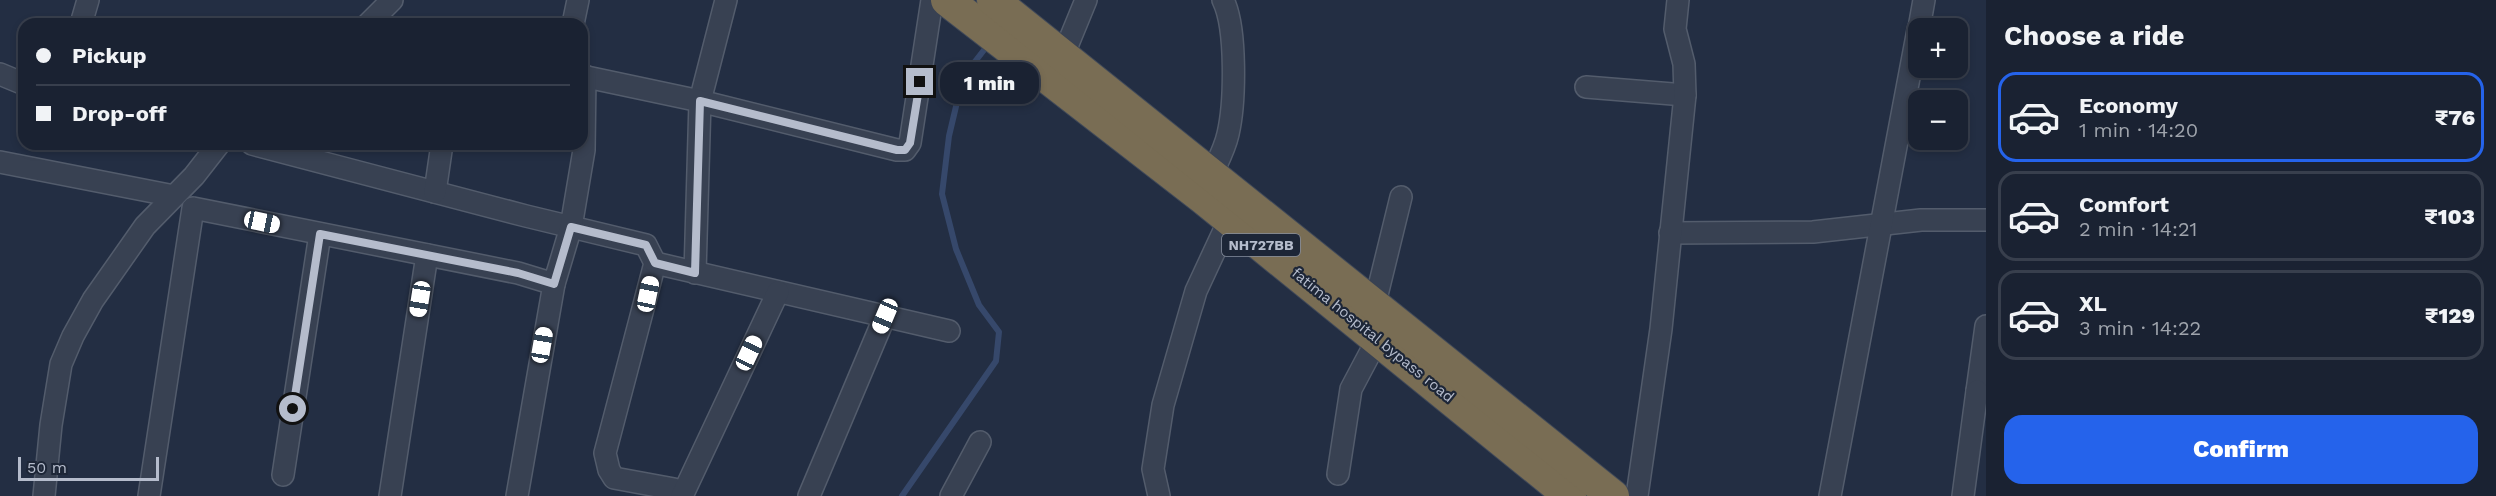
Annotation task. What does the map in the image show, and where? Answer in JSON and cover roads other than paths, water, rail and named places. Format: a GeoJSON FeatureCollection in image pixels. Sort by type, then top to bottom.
{"type":"FeatureCollection","features":[{"type":"Feature","properties":{"kind":"highway","name":"fatima hospital bypass road"},"geometry":{"type":"LineString","coordinates":[[947,0],[1237,210],[1374,303],[1613,496]]}},
{"type":"Feature","properties":{"kind":"highway","name":"fatima hospital bypass road"},"geometry":{"type":"LineString","coordinates":[[993,0],[1212,174],[1237,210],[1378,338],[1570,496]]}},
{"type":"Feature","properties":{"kind":"street"},"geometry":{"type":"LineString","coordinates":[[83,18],[88,0]]}},
{"type":"Feature","properties":{"kind":"street"},"geometry":{"type":"LineString","coordinates":[[374,18],[392,0]]}},
{"type":"Feature","properties":{"kind":"street"},"geometry":{"type":"LineString","coordinates":[[574,18],[578,0]]}},
{"type":"Feature","properties":{"kind":"street"},"geometry":{"type":"LineString","coordinates":[[695,273],[700,101],[726,0]]}},
{"type":"Feature","properties":{"kind":"street"},"geometry":{"type":"LineString","coordinates":[[588,77],[905,150],[910,143],[932,0]]}},
{"type":"Feature","properties":{"kind":"street"},"geometry":{"type":"LineString","coordinates":[[1063,56],[1086,0]]}},
{"type":"Feature","properties":{"kind":"street"},"geometry":{"type":"LineString","coordinates":[[1212,174],[1228,135],[1231,97],[1233,43],[1222,0]]}},
{"type":"Feature","properties":{"kind":"street"},"geometry":{"type":"LineString","coordinates":[[1637,496],[1661,329],[1685,95],[1684,64],[1676,40],[1678,0]]}},
{"type":"Feature","properties":{"kind":"street"},"geometry":{"type":"LineString","coordinates":[[1921,18],[1924,0]]}},
{"type":"Feature","properties":{"kind":"street"},"geometry":{"type":"LineString","coordinates":[[0,74],[18,82]]}},
{"type":"Feature","properties":{"kind":"street"},"geometry":{"type":"LineString","coordinates":[[1830,496],[1909,78]]}},
{"type":"Feature","properties":{"kind":"street"},"geometry":{"type":"LineString","coordinates":[[1586,87],[1685,95]]}},
{"type":"Feature","properties":{"kind":"street"},"geometry":{"type":"LineString","coordinates":[[45,496],[51,425],[61,364],[69,345],[93,300],[145,226],[194,176],[214,150]]}},
{"type":"Feature","properties":{"kind":"street"},"geometry":{"type":"LineString","coordinates":[[275,150],[646,245],[655,263],[605,453],[614,478],[675,489],[676,496]]}},
{"type":"Feature","properties":{"kind":"street"},"geometry":{"type":"LineString","coordinates":[[435,192],[441,150]]}},
{"type":"Feature","properties":{"kind":"street"},"geometry":{"type":"LineString","coordinates":[[517,496],[554,284],[571,227],[584,150]]}},
{"type":"Feature","properties":{"kind":"street"},"geometry":{"type":"LineString","coordinates":[[0,162],[193,208],[518,273],[554,284]]}},
{"type":"Feature","properties":{"kind":"street"},"geometry":{"type":"LineString","coordinates":[[1374,303],[1401,197]]}},
{"type":"Feature","properties":{"kind":"street"},"geometry":{"type":"LineString","coordinates":[[149,496],[193,208]]}},
{"type":"Feature","properties":{"kind":"street"},"geometry":{"type":"LineString","coordinates":[[1159,496],[1154,469],[1163,405],[1196,291],[1237,210]]}},
{"type":"Feature","properties":{"kind":"street"},"geometry":{"type":"LineString","coordinates":[[1670,233],[1813,232],[1948,218],[1986,220]]}},
{"type":"Feature","properties":{"kind":"street"},"geometry":{"type":"LineString","coordinates":[[283,475],[320,234]]}},
{"type":"Feature","properties":{"kind":"street"},"geometry":{"type":"LineString","coordinates":[[390,496],[427,255]]}},
{"type":"Feature","properties":{"kind":"street"},"geometry":{"type":"LineString","coordinates":[[655,263],[949,331]]}},
{"type":"Feature","properties":{"kind":"street"},"geometry":{"type":"LineString","coordinates":[[682,496],[778,291]]}},
{"type":"Feature","properties":{"kind":"street"},"geometry":{"type":"LineString","coordinates":[[809,496],[885,316]]}},
{"type":"Feature","properties":{"kind":"street"},"geometry":{"type":"LineString","coordinates":[[1963,496],[1982,392],[1986,326]]}},
{"type":"Feature","properties":{"kind":"street"},"geometry":{"type":"LineString","coordinates":[[1338,474],[1354,380],[1378,338]]}},
{"type":"Feature","properties":{"kind":"street"},"geometry":{"type":"LineString","coordinates":[[951,496],[980,442]]}},
{"type":"Feature","properties":{"kind":"waterway"},"geometry":{"type":"LineString","coordinates":[[902,496],[996,361],[999,332],[979,305],[956,249],[942,194],[949,136],[963,77],[984,50]]}}]}
